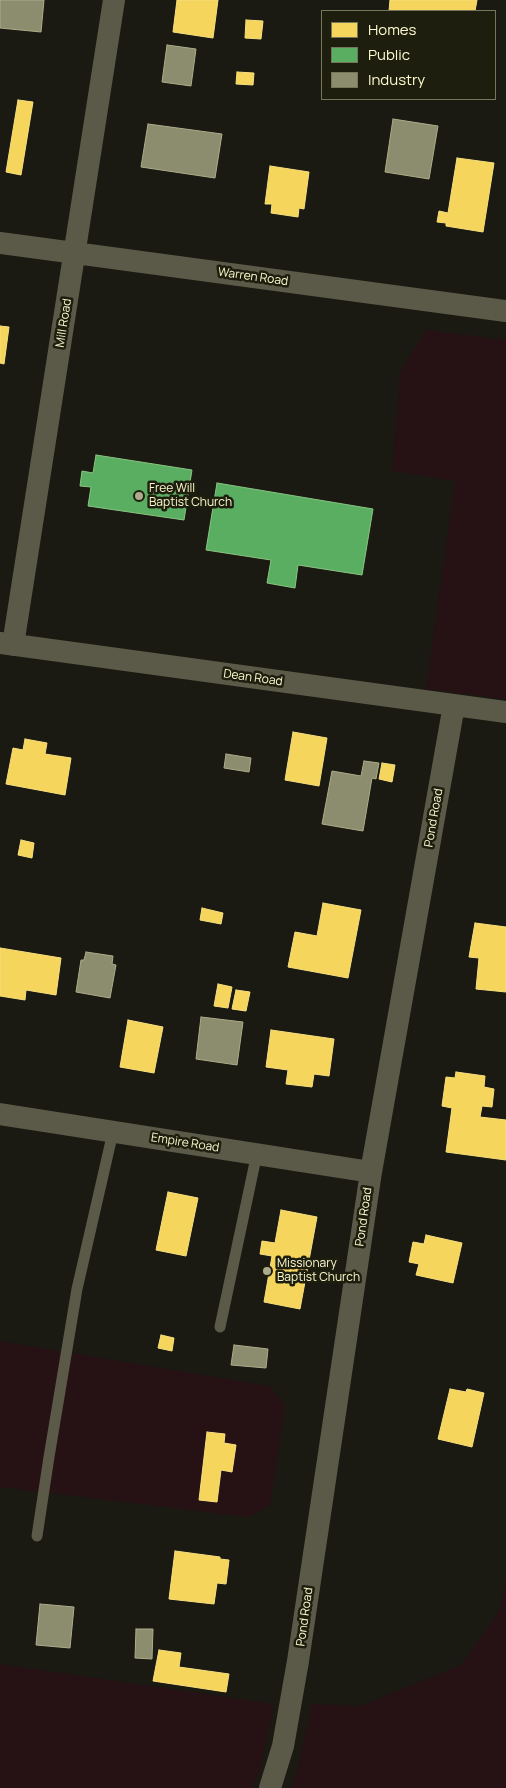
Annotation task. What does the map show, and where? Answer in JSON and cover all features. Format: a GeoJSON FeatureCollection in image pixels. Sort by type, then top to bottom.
{"type":"FeatureCollection","features":[{"type":"Feature","properties":{"kind":"street","name":"Mill Road"},"geometry":{"type":"LineString","coordinates":[[6,644],[75,253],[114,0]]}},
{"type":"Feature","properties":{"kind":"street","name":"Warren Road"},"geometry":{"type":"LineString","coordinates":[[0,243],[506,311]]}},
{"type":"Feature","properties":{"kind":"street","name":"Dean Road"},"geometry":{"type":"LineString","coordinates":[[6,644],[506,712]]}},
{"type":"Feature","properties":{"kind":"street","name":"Pond Road"},"geometry":{"type":"LineString","coordinates":[[270,1788],[283,1746],[298,1661],[370,1172],[454,705]]}},
{"type":"Feature","properties":{"kind":"street","name":"Empire Road"},"geometry":{"type":"LineString","coordinates":[[0,1114],[370,1172]]}},
{"type":"Feature","properties":{"kind":"lane"},"geometry":{"type":"LineString","coordinates":[[37,1536],[77,1289],[113,1132]]}},
{"type":"Feature","properties":{"kind":"lane"},"geometry":{"type":"LineString","coordinates":[[220,1327],[257,1153]]}},
{"type":"Feature","properties":{"kind":"shaded area"},"geometry":{"type":"Polygon","coordinates":[[[426,330],[506,340],[506,699],[426,689],[455,481],[392,471],[400,372],[426,330]]]}},
{"type":"Feature","properties":{"kind":"shaded area"},"geometry":{"type":"Polygon","coordinates":[[[0,1341],[270,1386],[285,1405],[270,1505],[248,1517],[0,1487],[0,1341]]]}},
{"type":"Feature","properties":{"kind":"shaded area"},"geometry":{"type":"Polygon","coordinates":[[[506,1580],[506,1788],[291,1788],[298,1768],[312,1704],[361,1706],[461,1665],[499,1611],[506,1580]]]}},
{"type":"Feature","properties":{"kind":"shaded area"},"geometry":{"type":"Polygon","coordinates":[[[0,1664],[274,1704],[260,1769],[252,1788],[0,1788],[0,1664]]]}},
{"type":"Feature","properties":{"kind":"building: Homes"},"geometry":{"type":"Polygon","coordinates":[[[177,0],[218,0],[213,38],[173,32],[177,0]]]}},
{"type":"Feature","properties":{"kind":"building: Homes"},"geometry":{"type":"Polygon","coordinates":[[[390,0],[477,0],[475,10],[389,10],[390,0]]]}},
{"type":"Feature","properties":{"kind":"building: Homes"},"geometry":{"type":"Polygon","coordinates":[[[246,20],[263,21],[261,39],[245,38],[246,20]]]}},
{"type":"Feature","properties":{"kind":"building: Homes"},"geometry":{"type":"Polygon","coordinates":[[[237,72],[254,73],[253,85],[236,84],[237,72]]]}},
{"type":"Feature","properties":{"kind":"building: Homes"},"geometry":{"type":"Polygon","coordinates":[[[18,100],[33,102],[21,175],[6,172],[18,100]]]}},
{"type":"Feature","properties":{"kind":"building: Homes"},"geometry":{"type":"Polygon","coordinates":[[[457,158],[494,163],[483,232],[446,226],[446,223],[437,222],[439,211],[448,213],[457,158]]]}},
{"type":"Feature","properties":{"kind":"building: Homes"},"geometry":{"type":"Polygon","coordinates":[[[270,166],[309,172],[304,209],[299,208],[298,217],[271,213],[272,204],[265,204],[270,166]]]}},
{"type":"Feature","properties":{"kind":"building: Homes"},"geometry":{"type":"Polygon","coordinates":[[[0,326],[9,327],[4,364],[0,363],[0,326]]]}},
{"type":"Feature","properties":{"kind":"building: Homes"},"geometry":{"type":"Polygon","coordinates":[[[293,732],[327,738],[319,786],[285,780],[293,732]]]}},
{"type":"Feature","properties":{"kind":"building: Homes"},"geometry":{"type":"Polygon","coordinates":[[[25,739],[47,743],[45,754],[71,758],[65,795],[6,784],[13,748],[23,750],[25,739]]]}},
{"type":"Feature","properties":{"kind":"building: Homes"},"geometry":{"type":"Polygon","coordinates":[[[382,763],[395,765],[392,782],[379,779],[382,763]]]}},
{"type":"Feature","properties":{"kind":"building: Homes"},"geometry":{"type":"Polygon","coordinates":[[[21,840],[34,843],[32,858],[18,855],[21,840]]]}},
{"type":"Feature","properties":{"kind":"building: Homes"},"geometry":{"type":"Polygon","coordinates":[[[323,903],[361,910],[348,978],[288,967],[295,932],[317,936],[323,903]]]}},
{"type":"Feature","properties":{"kind":"building: Homes"},"geometry":{"type":"Polygon","coordinates":[[[202,908],[223,913],[221,924],[200,920],[202,908]]]}},
{"type":"Feature","properties":{"kind":"building: Homes"},"geometry":{"type":"Polygon","coordinates":[[[475,923],[506,927],[506,992],[476,989],[479,958],[469,957],[475,923]]]}},
{"type":"Feature","properties":{"kind":"building: Homes"},"geometry":{"type":"Polygon","coordinates":[[[0,948],[61,958],[56,995],[26,990],[25,1000],[0,996],[0,948]]]}},
{"type":"Feature","properties":{"kind":"building: Homes"},"geometry":{"type":"Polygon","coordinates":[[[218,984],[232,987],[228,1008],[214,1006],[218,984]]]}},
{"type":"Feature","properties":{"kind":"building: Homes"},"geometry":{"type":"Polygon","coordinates":[[[236,990],[250,992],[246,1011],[232,1009],[236,990]]]}},
{"type":"Feature","properties":{"kind":"building: Homes"},"geometry":{"type":"Polygon","coordinates":[[[128,1020],[163,1027],[154,1073],[120,1067],[128,1020]]]}},
{"type":"Feature","properties":{"kind":"building: Homes"},"geometry":{"type":"Polygon","coordinates":[[[271,1030],[334,1039],[329,1076],[314,1074],[312,1087],[286,1084],[288,1070],[266,1067],[271,1030]]]}},
{"type":"Feature","properties":{"kind":"building: Homes"},"geometry":{"type":"Polygon","coordinates":[[[456,1072],[485,1076],[484,1087],[494,1089],[492,1107],[482,1106],[480,1117],[506,1120],[506,1160],[446,1152],[452,1108],[442,1106],[446,1077],[455,1078],[456,1072]]]}},
{"type":"Feature","properties":{"kind":"building: Homes"},"geometry":{"type":"Polygon","coordinates":[[[168,1192],[198,1198],[186,1256],[156,1250],[168,1192]]]}},
{"type":"Feature","properties":{"kind":"building: Homes"},"geometry":{"type":"Polygon","coordinates":[[[281,1210],[317,1217],[300,1309],[264,1302],[272,1256],[260,1254],[262,1241],[275,1243],[281,1210]]]}},
{"type":"Feature","properties":{"kind":"building: Homes"},"geometry":{"type":"Polygon","coordinates":[[[426,1235],[462,1243],[453,1283],[416,1275],[419,1264],[409,1262],[413,1242],[424,1244],[426,1235]]]}},
{"type":"Feature","properties":{"kind":"building: Homes"},"geometry":{"type":"Polygon","coordinates":[[[161,1335],[174,1338],[172,1351],[158,1348],[161,1335]]]}},
{"type":"Feature","properties":{"kind":"building: Homes"},"geometry":{"type":"Polygon","coordinates":[[[450,1389],[466,1392],[467,1389],[484,1393],[472,1447],[438,1439],[450,1389]]]}},
{"type":"Feature","properties":{"kind":"building: Homes"},"geometry":{"type":"Polygon","coordinates":[[[207,1432],[225,1434],[224,1443],[236,1445],[232,1472],[221,1470],[217,1502],[199,1500],[207,1432]]]}},
{"type":"Feature","properties":{"kind":"building: Homes"},"geometry":{"type":"Polygon","coordinates":[[[175,1551],[229,1560],[226,1584],[217,1583],[214,1604],[169,1599],[175,1551]]]}},
{"type":"Feature","properties":{"kind":"building: Homes"},"geometry":{"type":"Polygon","coordinates":[[[159,1650],[181,1653],[179,1667],[229,1674],[226,1692],[153,1681],[159,1650]]]}},
{"type":"Feature","properties":{"kind":"building: Public","name":"Free Will Baptist Church"},"geometry":{"type":"Polygon","coordinates":[[[96,455],[192,470],[184,520],[88,506],[91,487],[80,486],[82,471],[93,473],[96,455]]]}},
{"type":"Feature","properties":{"kind":"building: Public"},"geometry":{"type":"Polygon","coordinates":[[[217,483],[373,509],[362,575],[298,565],[295,588],[267,583],[271,560],[206,550],[217,483]]]}},
{"type":"Feature","properties":{"kind":"building: Industry"},"geometry":{"type":"Polygon","coordinates":[[[0,0],[44,0],[41,32],[0,28],[0,0]]]}},
{"type":"Feature","properties":{"kind":"building: Industry"},"geometry":{"type":"Polygon","coordinates":[[[167,45],[196,49],[191,86],[162,82],[167,45]]]}},
{"type":"Feature","properties":{"kind":"building: Industry"},"geometry":{"type":"Polygon","coordinates":[[[393,119],[438,126],[429,179],[385,172],[393,119]]]}},
{"type":"Feature","properties":{"kind":"building: Industry"},"geometry":{"type":"Polygon","coordinates":[[[148,124],[222,134],[215,178],[141,167],[148,124]]]}},
{"type":"Feature","properties":{"kind":"building: Industry"},"geometry":{"type":"Polygon","coordinates":[[[226,754],[251,758],[249,772],[224,768],[226,754]]]}},
{"type":"Feature","properties":{"kind":"building: Industry"},"geometry":{"type":"Polygon","coordinates":[[[364,761],[379,763],[376,779],[372,778],[363,831],[322,824],[332,771],[361,776],[364,761]]]}},
{"type":"Feature","properties":{"kind":"building: Industry"},"geometry":{"type":"Polygon","coordinates":[[[86,952],[113,956],[112,964],[116,965],[110,998],[76,992],[81,960],[84,960],[86,952]]]}},
{"type":"Feature","properties":{"kind":"building: Industry"},"geometry":{"type":"Polygon","coordinates":[[[201,1017],[243,1022],[237,1065],[196,1059],[201,1017]]]}},
{"type":"Feature","properties":{"kind":"building: Industry"},"geometry":{"type":"Polygon","coordinates":[[[234,1345],[268,1349],[266,1368],[231,1365],[234,1345]]]}},
{"type":"Feature","properties":{"kind":"building: Industry"},"geometry":{"type":"Polygon","coordinates":[[[40,1604],[74,1607],[70,1648],[36,1645],[40,1604]]]}},
{"type":"Feature","properties":{"kind":"building: Industry"},"geometry":{"type":"Polygon","coordinates":[[[136,1629],[153,1629],[152,1659],[135,1658],[136,1629]]]}},
{"type":"Feature","properties":{"kind":"place","name":"Free Will Baptist Church"},"geometry":{"type":"Point","coordinates":[139,496]}},
{"type":"Feature","properties":{"kind":"place","name":"Missionary Baptist Church"},"geometry":{"type":"Point","coordinates":[267,1271]}}]}
